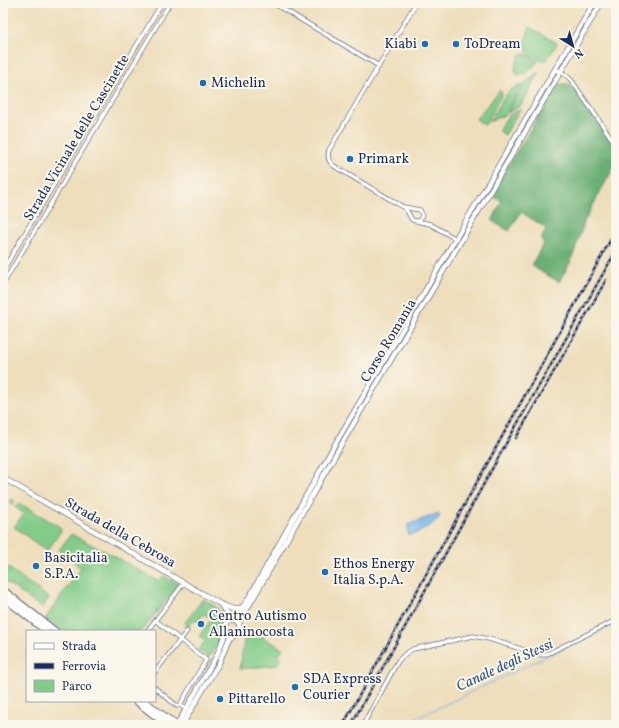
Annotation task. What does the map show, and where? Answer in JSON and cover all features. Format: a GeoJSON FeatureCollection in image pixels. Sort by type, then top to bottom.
{"type":"FeatureCollection","features":[{"type":"Feature","properties":{"kind":"highway"},"geometry":{"type":"LineString","coordinates":[[3,590],[54,630]]}},
{"type":"Feature","properties":{"kind":"highway"},"geometry":{"type":"LineString","coordinates":[[3,597],[45,630]]}},
{"type":"Feature","properties":{"kind":"highway"},"geometry":{"type":"LineString","coordinates":[[138,702],[176,725]]}},
{"type":"Feature","properties":{"kind":"highway"},"geometry":{"type":"LineString","coordinates":[[145,702],[167,725]]}},
{"type":"Feature","properties":{"kind":"main road","name":"Corso Romania"},"geometry":{"type":"LineString","coordinates":[[239,623],[558,70],[594,3]]}},
{"type":"Feature","properties":{"kind":"main road","name":"Corso Romania"},"geometry":{"type":"LineString","coordinates":[[558,70],[601,3]]}},
{"type":"Feature","properties":{"kind":"main road","name":"Corso Romania"},"geometry":{"type":"LineString","coordinates":[[233,620],[236,618],[243,606],[334,446],[458,241]]}},
{"type":"Feature","properties":{"kind":"main road","name":"Strada della Cebrosa"},"geometry":{"type":"LineString","coordinates":[[3,478],[220,604],[233,620]]}},
{"type":"Feature","properties":{"kind":"main road"},"geometry":{"type":"LineString","coordinates":[[220,604],[236,610],[243,606]]}},
{"type":"Feature","properties":{"kind":"main road"},"geometry":{"type":"LineString","coordinates":[[176,725],[217,655],[226,632],[224,609]]}},
{"type":"Feature","properties":{"kind":"main road"},"geometry":{"type":"LineString","coordinates":[[182,725],[219,663],[229,639],[232,635],[240,631],[239,623],[233,620],[225,624]]}},
{"type":"Feature","properties":{"kind":"main road"},"geometry":{"type":"LineString","coordinates":[[226,632],[232,635]]}},
{"type":"Feature","properties":{"kind":"street","name":"Strada Vicinale delle Cascinette"},"geometry":{"type":"LineString","coordinates":[[3,270],[162,3]]}},
{"type":"Feature","properties":{"kind":"street","name":"Strada Vicinale delle Cascinette"},"geometry":{"type":"LineString","coordinates":[[3,284],[170,3]]}},
{"type":"Feature","properties":{"kind":"street"},"geometry":{"type":"LineString","coordinates":[[273,3],[379,66]]}},
{"type":"Feature","properties":{"kind":"street"},"geometry":{"type":"LineString","coordinates":[[416,3],[330,150],[328,158],[334,166],[403,207],[418,209],[430,224]]}},
{"type":"Feature","properties":{"kind":"street"},"geometry":{"type":"LineString","coordinates":[[558,70],[572,81],[616,145]]}},
{"type":"Feature","properties":{"kind":"street"},"geometry":{"type":"LineString","coordinates":[[72,154],[78,158]]}},
{"type":"Feature","properties":{"kind":"street"},"geometry":{"type":"LineString","coordinates":[[52,189],[58,192]]}},
{"type":"Feature","properties":{"kind":"street"},"geometry":{"type":"LineString","coordinates":[[403,207],[414,221],[430,224],[458,241]]}},
{"type":"Feature","properties":{"kind":"street"},"geometry":{"type":"LineString","coordinates":[[409,216],[413,209]]}},
{"type":"Feature","properties":{"kind":"street"},"geometry":{"type":"LineString","coordinates":[[419,221],[422,214]]}},
{"type":"Feature","properties":{"kind":"street"},"geometry":{"type":"LineString","coordinates":[[148,630],[184,583]]}},
{"type":"Feature","properties":{"kind":"street"},"geometry":{"type":"LineString","coordinates":[[156,620],[206,660],[180,705]]}},
{"type":"Feature","properties":{"kind":"street"},"geometry":{"type":"LineString","coordinates":[[363,725],[398,661],[413,649],[473,636],[489,639],[542,655],[616,620]]}},
{"type":"Feature","properties":{"kind":"street"},"geometry":{"type":"LineString","coordinates":[[156,671],[186,631]]}},
{"type":"Feature","properties":{"kind":"street"},"geometry":{"type":"LineString","coordinates":[[616,668],[616,682]]}},
{"type":"Feature","properties":{"kind":"street"},"geometry":{"type":"LineString","coordinates":[[156,689],[177,706],[180,705],[186,709]]}},
{"type":"Feature","properties":{"kind":"green space"},"geometry":{"type":"Polygon","coordinates":[[[530,27],[557,43],[547,60],[532,57],[526,50],[526,41],[530,27]]]}},
{"type":"Feature","properties":{"kind":"green space"},"geometry":{"type":"Polygon","coordinates":[[[523,54],[538,62],[525,74],[519,76],[515,71],[515,66],[520,55],[523,54]]]}},
{"type":"Feature","properties":{"kind":"green space"},"geometry":{"type":"Polygon","coordinates":[[[539,73],[521,105],[508,113],[522,85],[539,73]]]}},
{"type":"Feature","properties":{"kind":"green space"},"geometry":{"type":"Polygon","coordinates":[[[558,84],[570,84],[616,147],[616,163],[585,220],[571,261],[559,282],[533,266],[533,262],[544,243],[541,240],[546,228],[521,212],[509,231],[492,221],[502,201],[490,195],[558,84]]]}},
{"type":"Feature","properties":{"kind":"green space"},"geometry":{"type":"Polygon","coordinates":[[[520,85],[506,114],[489,122],[506,95],[514,87],[520,85]]]}},
{"type":"Feature","properties":{"kind":"green space"},"geometry":{"type":"Polygon","coordinates":[[[500,90],[502,94],[485,125],[476,119],[500,90]]]}},
{"type":"Feature","properties":{"kind":"green space"},"geometry":{"type":"Polygon","coordinates":[[[520,109],[505,135],[498,130],[508,116],[520,109]]]}},
{"type":"Feature","properties":{"kind":"green space"},"geometry":{"type":"Polygon","coordinates":[[[12,499],[15,501],[12,504],[16,507],[19,503],[60,527],[61,531],[47,551],[14,527],[24,514],[9,502],[12,499]]]}},
{"type":"Feature","properties":{"kind":"green space"},"geometry":{"type":"Polygon","coordinates":[[[71,534],[98,547],[158,581],[163,576],[179,584],[143,630],[60,630],[45,619],[81,568],[59,550],[71,534]]]}},
{"type":"Feature","properties":{"kind":"green space"},"geometry":{"type":"Polygon","coordinates":[[[3,564],[49,598],[42,608],[3,580],[3,564]]]}},
{"type":"Feature","properties":{"kind":"green space"},"geometry":{"type":"Polygon","coordinates":[[[203,599],[216,607],[221,613],[221,638],[208,658],[198,650],[205,641],[199,636],[212,619],[204,614],[197,622],[194,619],[188,627],[184,624],[203,599]]]}},
{"type":"Feature","properties":{"kind":"green space"},"geometry":{"type":"Polygon","coordinates":[[[247,628],[283,649],[279,654],[280,659],[277,665],[240,669],[247,628]]]}},
{"type":"Feature","properties":{"kind":"water"},"geometry":{"type":"Polygon","coordinates":[[[438,513],[440,517],[429,526],[417,533],[408,535],[408,525],[438,513]]]}},
{"type":"Feature","properties":{"kind":"waterway","name":"Canale degli Stessi"},"geometry":{"type":"LineString","coordinates":[[402,725],[616,624]]}},
{"type":"Feature","properties":{"kind":"railway"},"geometry":{"type":"LineString","coordinates":[[343,725],[616,230]]}},
{"type":"Feature","properties":{"kind":"railway"},"geometry":{"type":"LineString","coordinates":[[351,725],[508,440],[616,251]]}},
{"type":"Feature","properties":{"kind":"railway"},"geometry":{"type":"LineString","coordinates":[[516,438],[606,280]]}},
{"type":"Feature","properties":{"kind":"place","name":"Kiabi"},"geometry":{"type":"Point","coordinates":[425,44]}},
{"type":"Feature","properties":{"kind":"place","name":"ToDream"},"geometry":{"type":"Point","coordinates":[456,44]}},
{"type":"Feature","properties":{"kind":"place","name":"Michelin"},"geometry":{"type":"Point","coordinates":[203,83]}},
{"type":"Feature","properties":{"kind":"place","name":"Primark"},"geometry":{"type":"Point","coordinates":[350,159]}},
{"type":"Feature","properties":{"kind":"place","name":"Basicitalia S.P.A."},"geometry":{"type":"Point","coordinates":[36,566]}},
{"type":"Feature","properties":{"kind":"place","name":"Ethos Energy Italia S.p.A."},"geometry":{"type":"Point","coordinates":[325,572]}},
{"type":"Feature","properties":{"kind":"place","name":"Centro Autismo Allaninocosta"},"geometry":{"type":"Point","coordinates":[201,624]}},
{"type":"Feature","properties":{"kind":"place","name":"SDA Express Courier"},"geometry":{"type":"Point","coordinates":[295,687]}},
{"type":"Feature","properties":{"kind":"place","name":"Pittarello"},"geometry":{"type":"Point","coordinates":[220,699]}}]}
